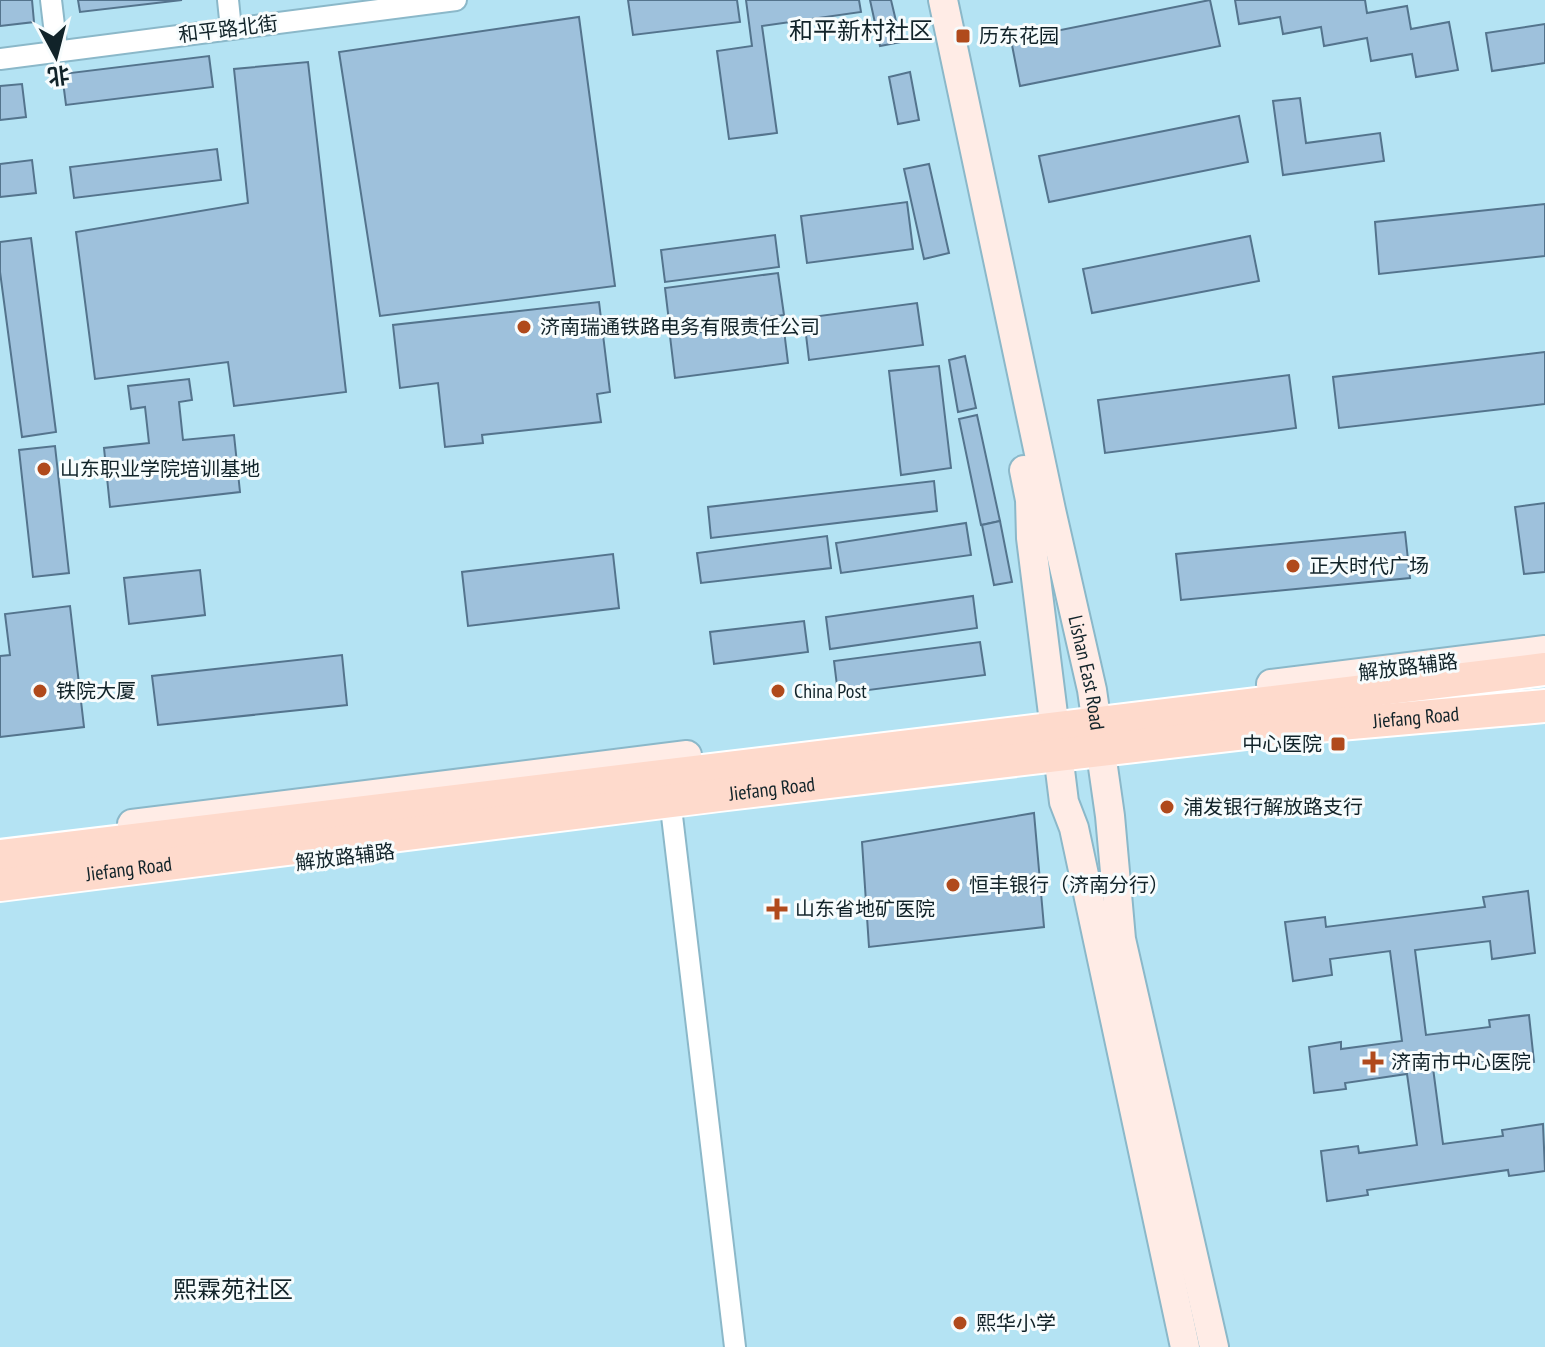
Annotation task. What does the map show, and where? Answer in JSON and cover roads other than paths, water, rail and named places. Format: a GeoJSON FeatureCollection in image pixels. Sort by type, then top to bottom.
{"type":"FeatureCollection","features":[{"type":"Feature","properties":{"kind":"main road","name":"Jiefang Road"},"geometry":{"type":"LineString","coordinates":[[0,856],[717,782],[1100,736],[1263,706],[1545,669]]}},
{"type":"Feature","properties":{"kind":"main road","name":"Jiefang Road"},"geometry":{"type":"LineString","coordinates":[[1263,706],[1545,706]]}},
{"type":"Feature","properties":{"kind":"main road"},"geometry":{"type":"LineString","coordinates":[[1263,706],[1324,741]]}},
{"type":"Feature","properties":{"kind":"main road"},"geometry":{"type":"LineString","coordinates":[[681,815],[717,782],[687,755]]}},
{"type":"Feature","properties":{"kind":"main road","name":"Jiefang Road"},"geometry":{"type":"LineString","coordinates":[[0,885],[717,782]]}},
{"type":"Feature","properties":{"kind":"street"},"geometry":{"type":"LineString","coordinates":[[51,0],[57,51]]}},
{"type":"Feature","properties":{"kind":"street"},"geometry":{"type":"LineString","coordinates":[[228,0],[231,29]]}},
{"type":"Feature","properties":{"kind":"street","name":"和平路北街"},"geometry":{"type":"LineString","coordinates":[[0,59],[456,0]]}},
{"type":"Feature","properties":{"kind":"street","name":"Lishan East Road"},"geometry":{"type":"LineString","coordinates":[[923,0],[1030,500],[1031,538],[1064,802],[1074,828],[1185,1347]]}},
{"type":"Feature","properties":{"kind":"street","name":"Lishan East Road"},"geometry":{"type":"LineString","coordinates":[[943,0],[1100,736],[1121,939],[1214,1347]]}},
{"type":"Feature","properties":{"kind":"street","name":"解放路辅路"},"geometry":{"type":"LineString","coordinates":[[1263,706],[1545,650]]}},
{"type":"Feature","properties":{"kind":"street"},"geometry":{"type":"LineString","coordinates":[[1324,741],[1545,716]]}},
{"type":"Feature","properties":{"kind":"street"},"geometry":{"type":"LineString","coordinates":[[0,841],[687,755]]}},
{"type":"Feature","properties":{"kind":"street"},"geometry":{"type":"LineString","coordinates":[[681,815],[735,1347]]}},
{"type":"Feature","properties":{"kind":"street","name":"解放路辅路"},"geometry":{"type":"LineString","coordinates":[[0,899],[681,815]]}},
{"type":"Feature","properties":{"kind":"place","name":"历东花园"},"geometry":{"type":"Point","coordinates":[963,36]}},
{"type":"Feature","properties":{"kind":"place","name":"济南瑞通铁路电务有限责任公司"},"geometry":{"type":"Point","coordinates":[524,327]}},
{"type":"Feature","properties":{"kind":"place","name":"山东职业学院培训基地"},"geometry":{"type":"Point","coordinates":[44,469]}},
{"type":"Feature","properties":{"kind":"place","name":"正大时代广场"},"geometry":{"type":"Point","coordinates":[1293,566]}},
{"type":"Feature","properties":{"kind":"place","name":"铁院大厦"},"geometry":{"type":"Point","coordinates":[40,691]}},
{"type":"Feature","properties":{"kind":"place","name":"China Post"},"geometry":{"type":"Point","coordinates":[778,691]}},
{"type":"Feature","properties":{"kind":"place","name":"中心医院"},"geometry":{"type":"Point","coordinates":[1338,744]}},
{"type":"Feature","properties":{"kind":"place","name":"浦发银行解放路支行"},"geometry":{"type":"Point","coordinates":[1167,807]}},
{"type":"Feature","properties":{"kind":"place","name":"恒丰银行（济南分行）"},"geometry":{"type":"Point","coordinates":[953,885]}},
{"type":"Feature","properties":{"kind":"place","name":"山东省地矿医院"},"geometry":{"type":"Point","coordinates":[777,909]}},
{"type":"Feature","properties":{"kind":"place","name":"济南市中心医院"},"geometry":{"type":"Point","coordinates":[1373,1062]}},
{"type":"Feature","properties":{"kind":"place","name":"熙华小学"},"geometry":{"type":"Point","coordinates":[960,1323]}},
{"type":"Feature","properties":{"kind":"district","name":"和平新村社区"},"geometry":{"type":"Point","coordinates":[861,31]}},
{"type":"Feature","properties":{"kind":"district","name":"熙霖苑社区"},"geometry":{"type":"Point","coordinates":[233,1290]}}]}
